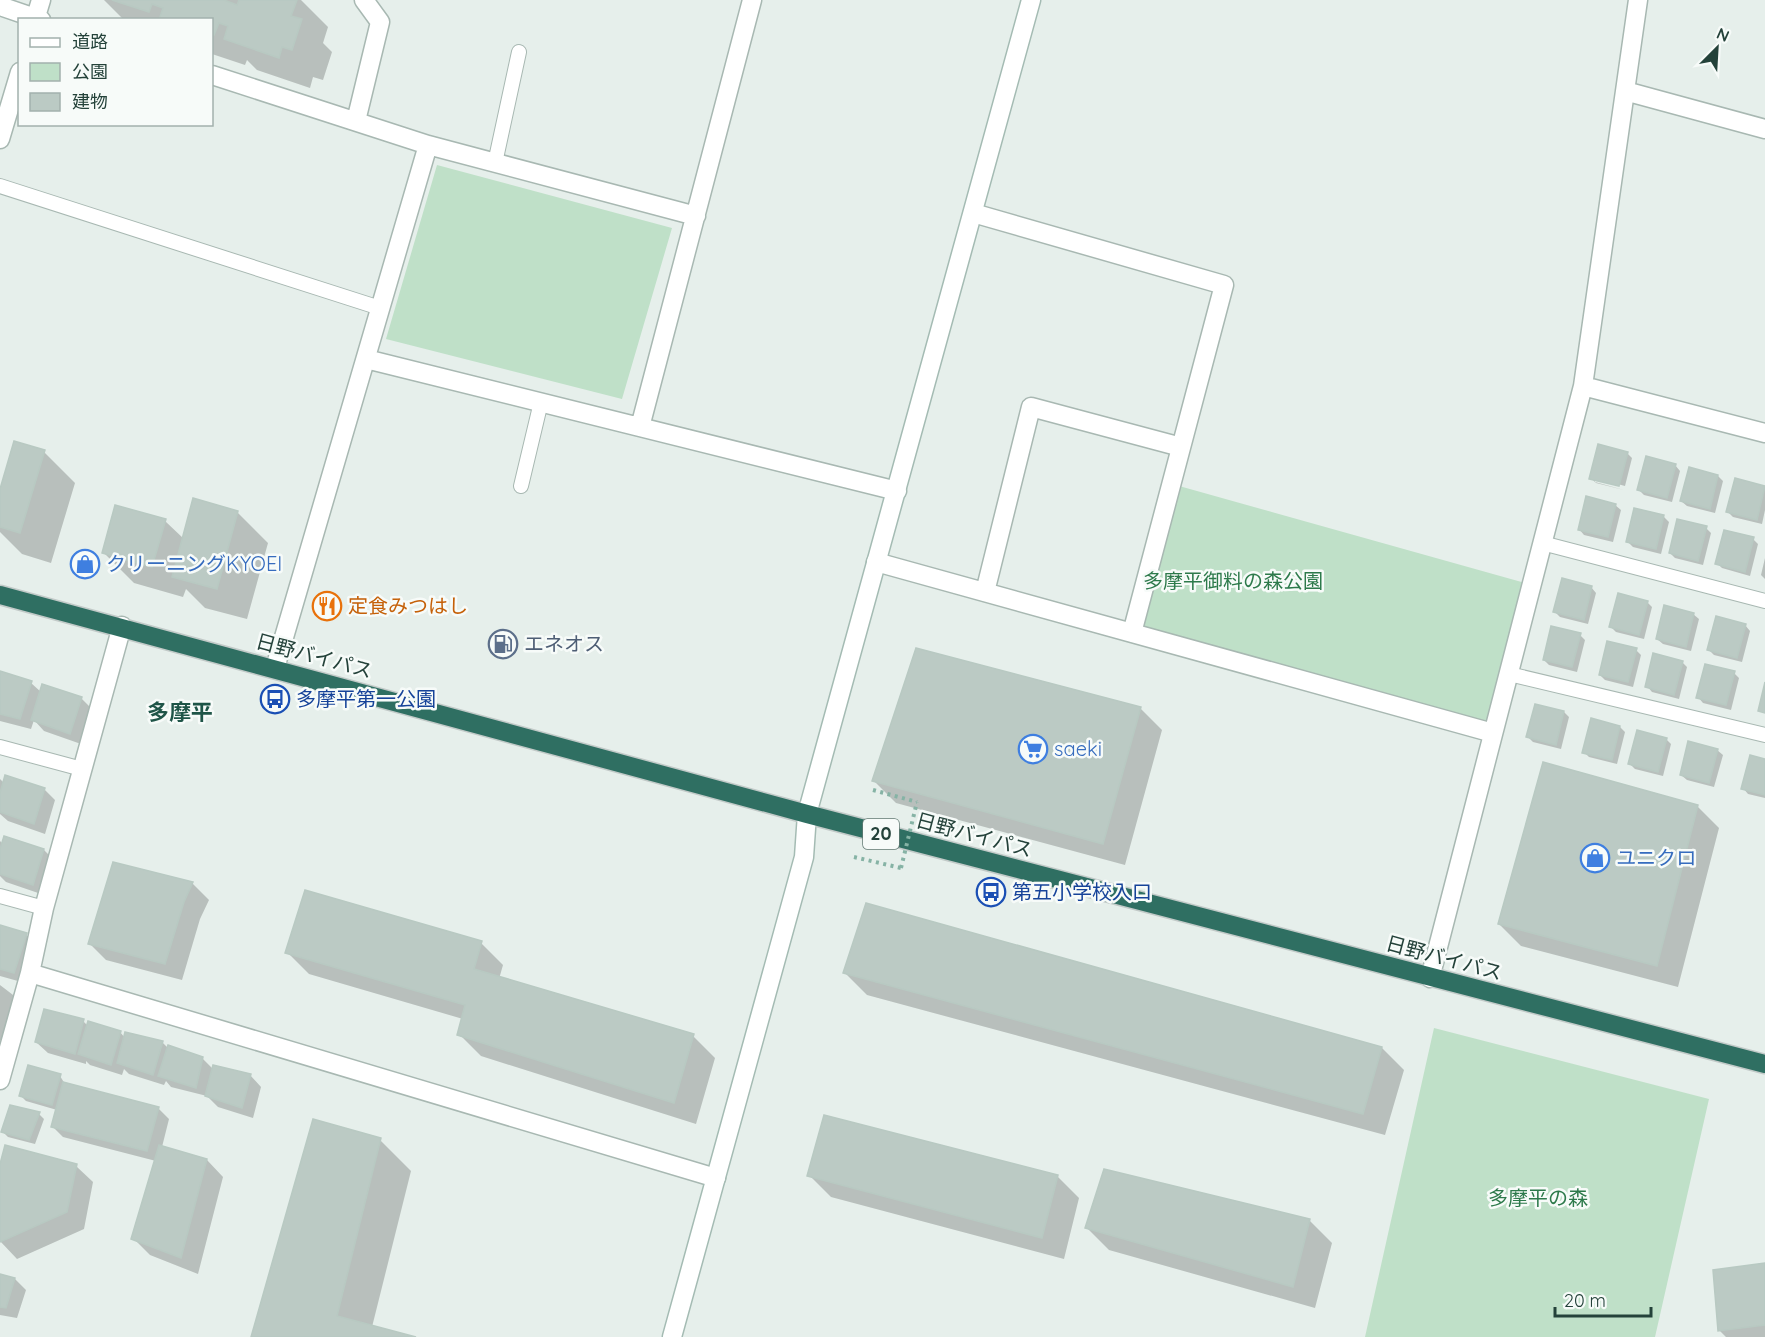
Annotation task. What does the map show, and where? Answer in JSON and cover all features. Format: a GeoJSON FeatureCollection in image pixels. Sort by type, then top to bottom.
{"type":"FeatureCollection","features":[{"type":"Feature","properties":{"kind":"highway","name":"日野バイパス"},"geometry":{"type":"LineString","coordinates":[[0,595],[122,626],[807,814],[1765,1064]]}},
{"type":"Feature","properties":{"kind":"street"},"geometry":{"type":"LineString","coordinates":[[37,18],[41,0]]}},
{"type":"Feature","properties":{"kind":"street"},"geometry":{"type":"LineString","coordinates":[[356,121],[380,22],[364,0]]}},
{"type":"Feature","properties":{"kind":"street"},"geometry":{"type":"LineString","coordinates":[[640,427],[752,0]]}},
{"type":"Feature","properties":{"kind":"street"},"geometry":{"type":"LineString","coordinates":[[1430,978],[1583,386],[1638,0]]}},
{"type":"Feature","properties":{"kind":"street"},"geometry":{"type":"LineString","coordinates":[[672,1337],[804,857],[807,814],[973,213],[1027,1]]}},
{"type":"Feature","properties":{"kind":"street"},"geometry":{"type":"LineString","coordinates":[[0,6],[34,18]]}},
{"type":"Feature","properties":{"kind":"street"},"geometry":{"type":"LineString","coordinates":[[213,75],[428,145],[696,216]]}},
{"type":"Feature","properties":{"kind":"street"},"geometry":{"type":"LineString","coordinates":[[0,139],[18,79]]}},
{"type":"Feature","properties":{"kind":"street"},"geometry":{"type":"LineString","coordinates":[[1625,91],[1765,129]]}},
{"type":"Feature","properties":{"kind":"street"},"geometry":{"type":"LineString","coordinates":[[275,668],[428,145]]}},
{"type":"Feature","properties":{"kind":"street"},"geometry":{"type":"LineString","coordinates":[[973,213],[1224,285],[1132,633]]}},
{"type":"Feature","properties":{"kind":"street"},"geometry":{"type":"LineString","coordinates":[[366,359],[897,492]]}},
{"type":"Feature","properties":{"kind":"street"},"geometry":{"type":"LineString","coordinates":[[1583,386],[1765,433]]}},
{"type":"Feature","properties":{"kind":"street"},"geometry":{"type":"LineString","coordinates":[[985,592],[1031,407],[1181,447]]}},
{"type":"Feature","properties":{"kind":"street"},"geometry":{"type":"LineString","coordinates":[[876,562],[1493,733]]}},
{"type":"Feature","properties":{"kind":"street"},"geometry":{"type":"LineString","coordinates":[[0,1080],[3,1061],[30,973],[44,908],[122,626]]}},
{"type":"Feature","properties":{"kind":"street"},"geometry":{"type":"LineString","coordinates":[[30,973],[716,1178]]}},
{"type":"Feature","properties":{"kind":"lane"},"geometry":{"type":"LineString","coordinates":[[495,163],[519,52]]}},
{"type":"Feature","properties":{"kind":"lane"},"geometry":{"type":"LineString","coordinates":[[0,186],[380,308]]}},
{"type":"Feature","properties":{"kind":"lane"},"geometry":{"type":"LineString","coordinates":[[521,486],[541,402]]}},
{"type":"Feature","properties":{"kind":"lane"},"geometry":{"type":"LineString","coordinates":[[1542,543],[1765,601]]}},
{"type":"Feature","properties":{"kind":"lane"},"geometry":{"type":"LineString","coordinates":[[1509,674],[1765,735]]}},
{"type":"Feature","properties":{"kind":"lane"},"geometry":{"type":"LineString","coordinates":[[0,747],[82,769]]}},
{"type":"Feature","properties":{"kind":"lane"},"geometry":{"type":"LineString","coordinates":[[0,896],[44,908]]}},
{"type":"Feature","properties":{"kind":"path"},"geometry":{"type":"LineString","coordinates":[[854,857],[901,868],[917,802],[873,790]]}},
{"type":"Feature","properties":{"kind":"green space"},"geometry":{"type":"Polygon","coordinates":[[[437,165],[672,228],[622,399],[386,339],[437,165]]]}},
{"type":"Feature","properties":{"kind":"green space","name":"多摩平御料の森公園"},"geometry":{"type":"Polygon","coordinates":[[[1172,484],[1532,585],[1493,733],[1132,633],[1172,484]]]}},
{"type":"Feature","properties":{"kind":"green space","name":"多摩平の森"},"geometry":{"type":"Polygon","coordinates":[[[1434,1028],[1709,1099],[1655,1337],[1365,1337],[1434,1028]]]}},
{"type":"Feature","properties":{"kind":"building"},"geometry":{"type":"Polygon","coordinates":[[[112,0],[224,0],[237,5],[239,0],[297,0],[291,16],[302,19],[292,50],[282,47],[279,58],[224,39],[228,26],[219,23],[213,34],[213,18],[162,18],[160,17],[163,8],[152,4],[149,12],[112,0]]]}},
{"type":"Feature","properties":{"kind":"building"},"geometry":{"type":"Polygon","coordinates":[[[14,441],[45,450],[20,533],[0,527],[0,489],[14,441]]]}},
{"type":"Feature","properties":{"kind":"building"},"geometry":{"type":"Polygon","coordinates":[[[1598,444],[1628,452],[1619,486],[1589,479],[1598,444]]]}},
{"type":"Feature","properties":{"kind":"building"},"geometry":{"type":"Polygon","coordinates":[[[1646,456],[1676,464],[1667,498],[1637,490],[1646,456]]]}},
{"type":"Feature","properties":{"kind":"building"},"geometry":{"type":"Polygon","coordinates":[[[1689,467],[1718,475],[1710,509],[1680,501],[1689,467]]]}},
{"type":"Feature","properties":{"kind":"building"},"geometry":{"type":"Polygon","coordinates":[[[1735,478],[1765,486],[1757,520],[1726,512],[1735,478]]]}},
{"type":"Feature","properties":{"kind":"building"},"geometry":{"type":"Polygon","coordinates":[[[1586,496],[1616,504],[1608,537],[1578,530],[1586,496]]]}},
{"type":"Feature","properties":{"kind":"building"},"geometry":{"type":"Polygon","coordinates":[[[193,498],[238,511],[217,589],[172,577],[193,498]]]}},
{"type":"Feature","properties":{"kind":"building"},"geometry":{"type":"Polygon","coordinates":[[[115,505],[166,519],[152,567],[102,553],[115,505]]]}},
{"type":"Feature","properties":{"kind":"building"},"geometry":{"type":"Polygon","coordinates":[[[1634,508],[1664,515],[1656,549],[1626,542],[1634,508]]]}},
{"type":"Feature","properties":{"kind":"building"},"geometry":{"type":"Polygon","coordinates":[[[1677,519],[1707,526],[1698,561],[1669,553],[1677,519]]]}},
{"type":"Feature","properties":{"kind":"building"},"geometry":{"type":"Polygon","coordinates":[[[1724,530],[1754,537],[1745,572],[1715,564],[1724,530]]]}},
{"type":"Feature","properties":{"kind":"building"},"geometry":{"type":"Polygon","coordinates":[[[1562,578],[1592,586],[1584,620],[1553,612],[1562,578]]]}},
{"type":"Feature","properties":{"kind":"building"},"geometry":{"type":"Polygon","coordinates":[[[1618,593],[1648,601],[1639,635],[1609,627],[1618,593]]]}},
{"type":"Feature","properties":{"kind":"building"},"geometry":{"type":"Polygon","coordinates":[[[1664,605],[1694,613],[1686,647],[1656,639],[1664,605]]]}},
{"type":"Feature","properties":{"kind":"building"},"geometry":{"type":"Polygon","coordinates":[[[1716,616],[1746,624],[1737,658],[1707,650],[1716,616]]]}},
{"type":"Feature","properties":{"kind":"building"},"geometry":{"type":"Polygon","coordinates":[[[1551,626],[1581,633],[1572,667],[1543,660],[1551,626]]]}},
{"type":"Feature","properties":{"kind":"building"},"geometry":{"type":"Polygon","coordinates":[[[1607,641],[1637,648],[1628,682],[1599,675],[1607,641]]]}},
{"type":"Feature","properties":{"kind":"building"},"geometry":{"type":"Polygon","coordinates":[[[916,648],[1141,707],[1103,844],[872,781],[916,648]]]}},
{"type":"Feature","properties":{"kind":"building"},"geometry":{"type":"Polygon","coordinates":[[[1653,653],[1683,661],[1674,695],[1645,687],[1653,653]]]}},
{"type":"Feature","properties":{"kind":"building"},"geometry":{"type":"Polygon","coordinates":[[[1705,664],[1735,671],[1726,705],[1696,698],[1705,664]]]}},
{"type":"Feature","properties":{"kind":"building"},"geometry":{"type":"Polygon","coordinates":[[[0,671],[32,681],[20,719],[0,714],[0,671]]]}},
{"type":"Feature","properties":{"kind":"building"},"geometry":{"type":"Polygon","coordinates":[[[1765,682],[1765,713],[1758,711],[1765,682]]]}},
{"type":"Feature","properties":{"kind":"building"},"geometry":{"type":"Polygon","coordinates":[[[42,684],[82,697],[70,734],[31,720],[42,684]]]}},
{"type":"Feature","properties":{"kind":"building"},"geometry":{"type":"Polygon","coordinates":[[[1535,704],[1564,711],[1556,745],[1526,737],[1535,704]]]}},
{"type":"Feature","properties":{"kind":"building"},"geometry":{"type":"Polygon","coordinates":[[[1591,718],[1620,726],[1612,760],[1582,753],[1591,718]]]}},
{"type":"Feature","properties":{"kind":"building"},"geometry":{"type":"Polygon","coordinates":[[[1637,730],[1667,738],[1658,772],[1628,764],[1637,730]]]}},
{"type":"Feature","properties":{"kind":"building"},"geometry":{"type":"Polygon","coordinates":[[[1688,741],[1718,749],[1709,783],[1680,775],[1688,741]]]}},
{"type":"Feature","properties":{"kind":"building"},"geometry":{"type":"Polygon","coordinates":[[[1750,755],[1765,759],[1765,795],[1741,789],[1750,755]]]}},
{"type":"Feature","properties":{"kind":"building"},"geometry":{"type":"Polygon","coordinates":[[[1543,762],[1698,805],[1657,966],[1498,924],[1543,762]]]}},
{"type":"Feature","properties":{"kind":"building"},"geometry":{"type":"Polygon","coordinates":[[[5,775],[45,788],[34,824],[0,812],[0,793],[5,775]]]}},
{"type":"Feature","properties":{"kind":"building"},"geometry":{"type":"Polygon","coordinates":[[[4,836],[44,849],[33,885],[0,874],[0,849],[4,836]]]}},
{"type":"Feature","properties":{"kind":"building"},"geometry":{"type":"Polygon","coordinates":[[[113,862],[193,882],[184,902],[165,964],[88,944],[113,862]]]}},
{"type":"Feature","properties":{"kind":"building"},"geometry":{"type":"Polygon","coordinates":[[[305,890],[482,941],[474,969],[694,1034],[674,1103],[457,1035],[465,1005],[285,953],[305,890]]]}},
{"type":"Feature","properties":{"kind":"building"},"geometry":{"type":"Polygon","coordinates":[[[866,903],[1382,1047],[1363,1114],[843,973],[866,903]]]}},
{"type":"Feature","properties":{"kind":"building"},"geometry":{"type":"Polygon","coordinates":[[[0,925],[27,933],[14,973],[0,969],[0,925]]]}},
{"type":"Feature","properties":{"kind":"building"},"geometry":{"type":"Polygon","coordinates":[[[44,1009],[84,1019],[75,1054],[35,1042],[44,1009]]]}},
{"type":"Feature","properties":{"kind":"building"},"geometry":{"type":"Polygon","coordinates":[[[88,1021],[121,1031],[111,1065],[78,1054],[88,1021]]]}},
{"type":"Feature","properties":{"kind":"building"},"geometry":{"type":"Polygon","coordinates":[[[125,1032],[163,1041],[153,1075],[117,1063],[125,1032]]]}},
{"type":"Feature","properties":{"kind":"building"},"geometry":{"type":"Polygon","coordinates":[[[168,1045],[203,1057],[196,1088],[158,1076],[168,1045]]]}},
{"type":"Feature","properties":{"kind":"building"},"geometry":{"type":"Polygon","coordinates":[[[28,1065],[61,1074],[52,1105],[19,1096],[28,1065]]]}},
{"type":"Feature","properties":{"kind":"building"},"geometry":{"type":"Polygon","coordinates":[[[213,1065],[251,1074],[242,1108],[205,1096],[213,1065]]]}},
{"type":"Feature","properties":{"kind":"building"},"geometry":{"type":"Polygon","coordinates":[[[63,1082],[159,1107],[147,1151],[51,1127],[63,1082]]]}},
{"type":"Feature","properties":{"kind":"building"},"geometry":{"type":"Polygon","coordinates":[[[10,1105],[40,1112],[29,1140],[1,1132],[10,1105]]]}},
{"type":"Feature","properties":{"kind":"building"},"geometry":{"type":"Polygon","coordinates":[[[824,1115],[1058,1175],[1042,1238],[807,1176],[824,1115]]]}},
{"type":"Feature","properties":{"kind":"building"},"geometry":{"type":"Polygon","coordinates":[[[313,1119],[381,1138],[337,1316],[416,1337],[251,1337],[313,1119]]]}},
{"type":"Feature","properties":{"kind":"building"},"geometry":{"type":"Polygon","coordinates":[[[5,1145],[77,1164],[67,1212],[0,1242],[0,1164],[5,1145]]]}},
{"type":"Feature","properties":{"kind":"building"},"geometry":{"type":"Polygon","coordinates":[[[159,1145],[207,1159],[181,1258],[131,1239],[159,1145]]]}},
{"type":"Feature","properties":{"kind":"building"},"geometry":{"type":"Polygon","coordinates":[[[1104,1169],[1310,1219],[1293,1287],[1085,1228],[1104,1169]]]}},
{"type":"Feature","properties":{"kind":"building"},"geometry":{"type":"Polygon","coordinates":[[[1765,1263],[1765,1325],[1718,1331],[1713,1270],[1765,1263]]]}},
{"type":"Feature","properties":{"kind":"building"},"geometry":{"type":"Polygon","coordinates":[[[0,1274],[15,1278],[6,1308],[0,1307],[0,1274]]]}},
{"type":"Feature","properties":{"kind":"place","name":"クリーニングKYOEI"},"geometry":{"type":"Point","coordinates":[85,564]}},
{"type":"Feature","properties":{"kind":"place","name":"定食みつはし"},"geometry":{"type":"Point","coordinates":[327,606]}},
{"type":"Feature","properties":{"kind":"place","name":"エネオス"},"geometry":{"type":"Point","coordinates":[503,644]}},
{"type":"Feature","properties":{"kind":"place","name":"多摩平第一公園"},"geometry":{"type":"Point","coordinates":[275,699]}},
{"type":"Feature","properties":{"kind":"place","name":"saeki"},"geometry":{"type":"Point","coordinates":[1033,749]}},
{"type":"Feature","properties":{"kind":"place","name":"ユニクロ"},"geometry":{"type":"Point","coordinates":[1595,858]}},
{"type":"Feature","properties":{"kind":"place","name":"第五小学校入口"},"geometry":{"type":"Point","coordinates":[991,892]}},
{"type":"Feature","properties":{"kind":"district","name":"多摩平"},"geometry":{"type":"Point","coordinates":[180,712]}}]}
